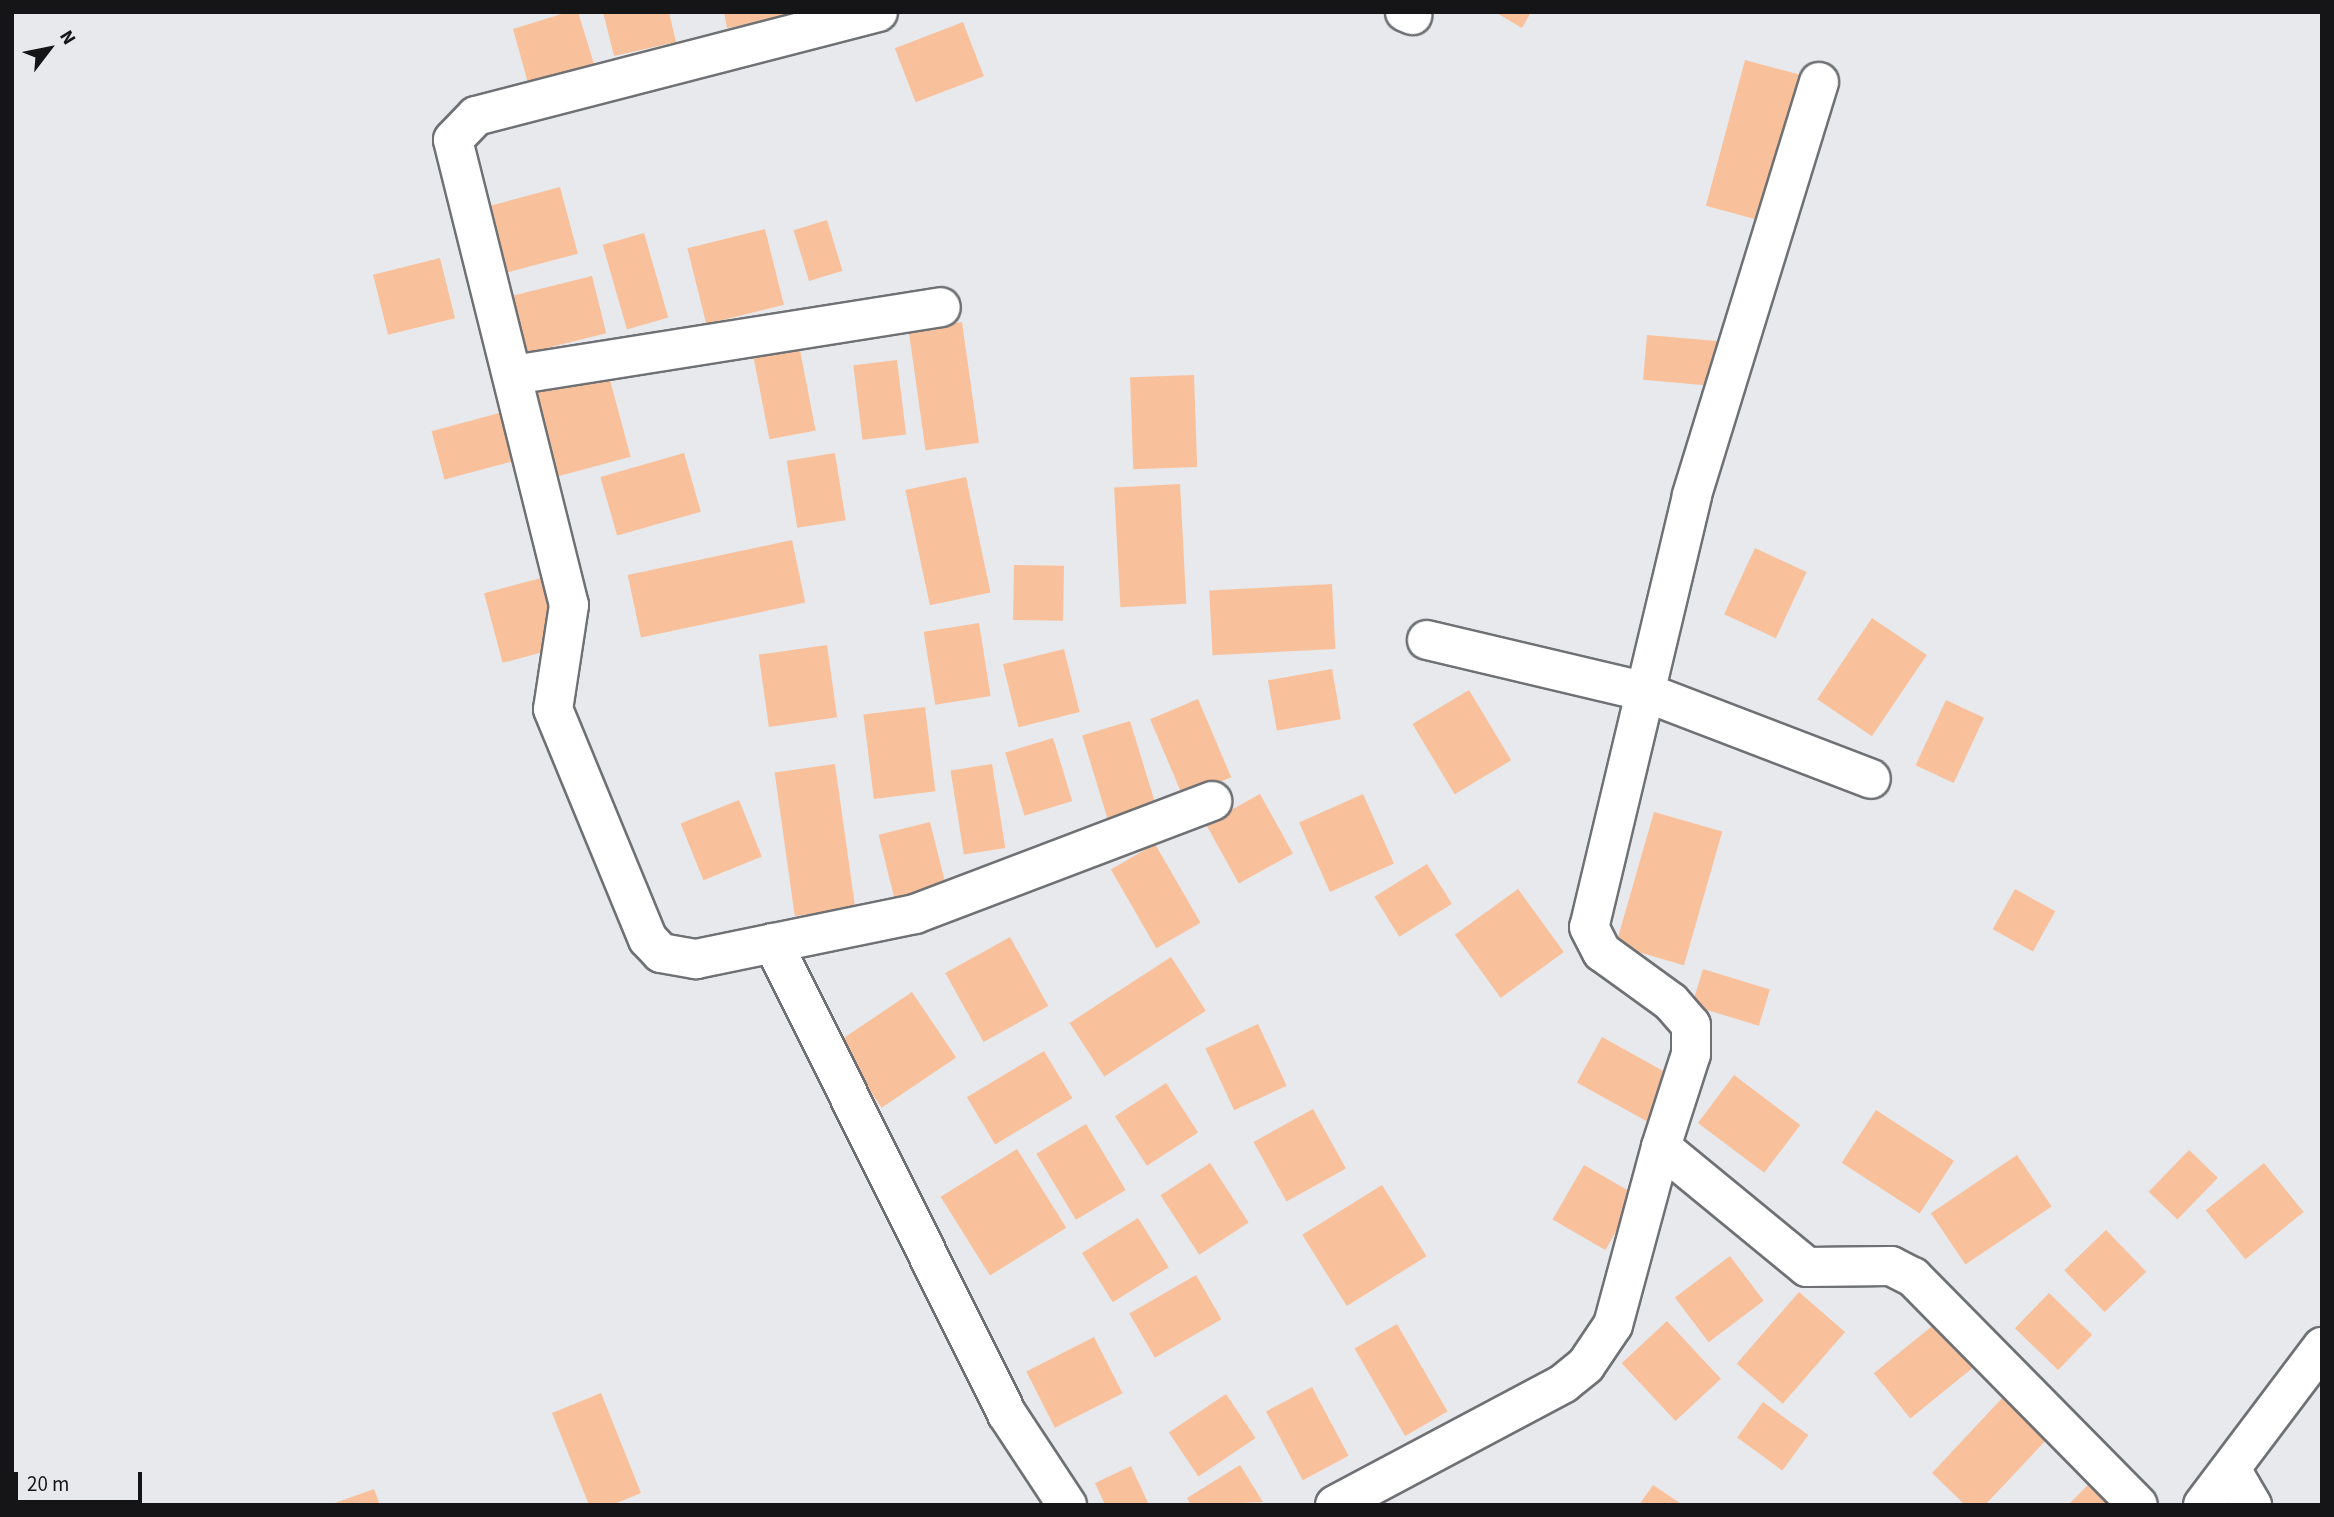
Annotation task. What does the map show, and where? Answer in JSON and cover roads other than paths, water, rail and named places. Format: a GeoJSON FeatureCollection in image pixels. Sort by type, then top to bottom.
{"type":"FeatureCollection","features":[{"type":"Feature","properties":{"kind":"street"},"geometry":{"type":"LineString","coordinates":[[878,12],[462,125],[453,140],[455,159],[513,375],[571,615],[553,682],[553,709],[648,939],[678,959],[774,943],[950,903],[1212,802]]}},
{"type":"Feature","properties":{"kind":"street"},"geometry":{"type":"LineString","coordinates":[[1335,1505],[1564,1383],[1586,1365],[1613,1325],[1661,1147],[1691,1054],[1691,1025],[1671,1002],[1602,952],[1589,927],[1642,691],[1692,496],[1819,82]]}},
{"type":"Feature","properties":{"kind":"street"},"geometry":{"type":"LineString","coordinates":[[513,375],[941,307]]}},
{"type":"Feature","properties":{"kind":"street"},"geometry":{"type":"LineString","coordinates":[[1427,640],[1642,691],[1871,779]]}},
{"type":"Feature","properties":{"kind":"street"},"geometry":{"type":"LineString","coordinates":[[774,943],[1007,1414],[1067,1505]]}},
{"type":"Feature","properties":{"kind":"street"},"geometry":{"type":"LineString","coordinates":[[1661,1147],[1807,1267],[1891,1266],[1913,1277],[2138,1505]]}},
{"type":"Feature","properties":{"kind":"street"},"geometry":{"type":"LineString","coordinates":[[2203,1505],[2322,1347]]}},
{"type":"Feature","properties":{"kind":"street"},"geometry":{"type":"LineString","coordinates":[[2231,1469],[2252,1505]]}}]}
